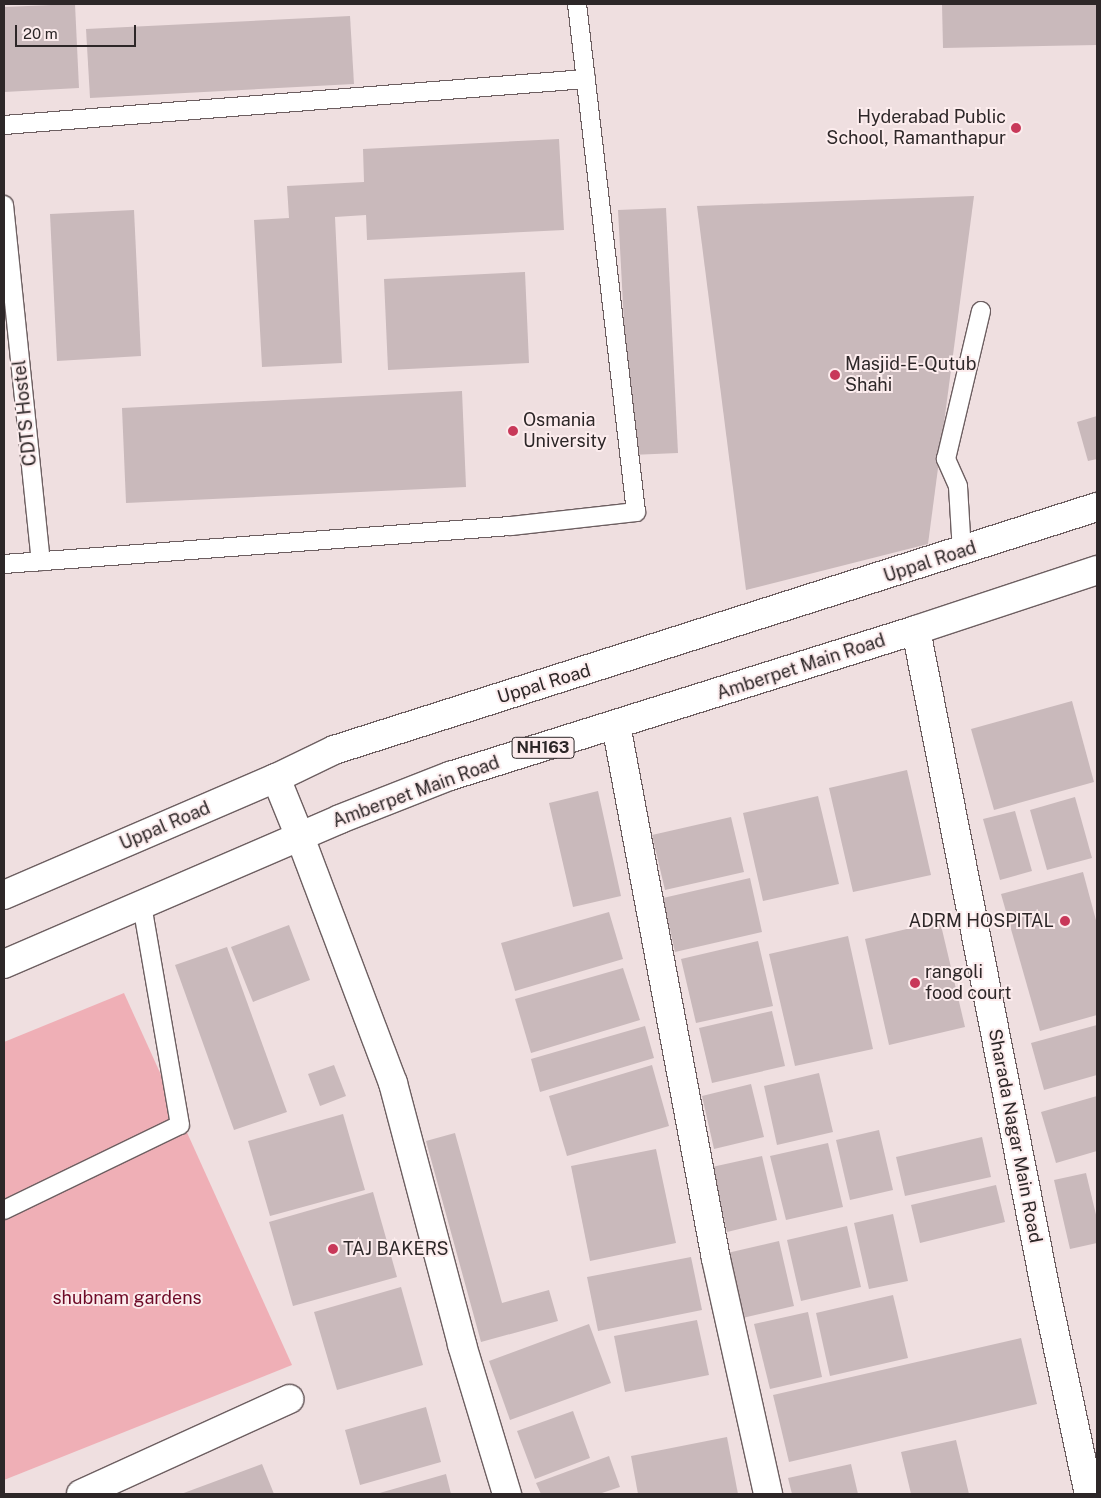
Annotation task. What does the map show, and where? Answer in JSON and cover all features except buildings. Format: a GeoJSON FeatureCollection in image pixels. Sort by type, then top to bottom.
{"type":"FeatureCollection","features":[{"type":"Feature","properties":{"kind":"main road","name":"Uppal Road"},"geometry":{"type":"LineString","coordinates":[[4,895],[276,778],[334,750],[962,552],[1097,507]]}},
{"type":"Feature","properties":{"kind":"main road","name":"Amberpet Main Road"},"geometry":{"type":"LineString","coordinates":[[4,964],[300,837],[450,776],[916,630],[1097,570]]}},
{"type":"Feature","properties":{"kind":"main road","name":"Sharada Nagar Main Road"},"geometry":{"type":"LineString","coordinates":[[916,630],[1046,1297],[1089,1494]]}},
{"type":"Feature","properties":{"kind":"main road"},"geometry":{"type":"LineString","coordinates":[[616,725],[716,1259],[768,1494]]}},
{"type":"Feature","properties":{"kind":"main road"},"geometry":{"type":"LineString","coordinates":[[276,778],[393,1083],[462,1345],[507,1494]]}},
{"type":"Feature","properties":{"kind":"main road"},"geometry":{"type":"LineString","coordinates":[[81,1494],[289,1399]]}},
{"type":"Feature","properties":{"kind":"lane"},"geometry":{"type":"LineString","coordinates":[[4,564],[511,526],[636,512],[578,4]]}},
{"type":"Feature","properties":{"kind":"lane"},"geometry":{"type":"LineString","coordinates":[[4,125],[586,79]]}},
{"type":"Feature","properties":{"kind":"lane","name":"CDTS Hostel"},"geometry":{"type":"LineString","coordinates":[[4,205],[41,561]]}},
{"type":"Feature","properties":{"kind":"lane"},"geometry":{"type":"LineString","coordinates":[[962,552],[958,486],[946,459],[982,311]]}},
{"type":"Feature","properties":{"kind":"lane"},"geometry":{"type":"LineString","coordinates":[[4,1210],[180,1125],[142,904]]}},
{"type":"Feature","properties":{"kind":"green space","name":"shubnam gardens"},"geometry":{"type":"Polygon","coordinates":[[[124,993],[292,1365],[4,1480],[4,1042],[124,993]]]}},
{"type":"Feature","properties":{"kind":"place","name":"Hyderabad Public School, Ramanthapur"},"geometry":{"type":"Point","coordinates":[1016,128]}},
{"type":"Feature","properties":{"kind":"place","name":"Masjid-E-Qutub Shahi"},"geometry":{"type":"Point","coordinates":[835,375]}},
{"type":"Feature","properties":{"kind":"place","name":"Osmania University"},"geometry":{"type":"Point","coordinates":[513,431]}},
{"type":"Feature","properties":{"kind":"place","name":"ADRM HOSPITAL"},"geometry":{"type":"Point","coordinates":[1065,921]}},
{"type":"Feature","properties":{"kind":"place","name":"rangoli food court"},"geometry":{"type":"Point","coordinates":[915,983]}},
{"type":"Feature","properties":{"kind":"place","name":"TAJ BAKERS"},"geometry":{"type":"Point","coordinates":[333,1249]}}]}
